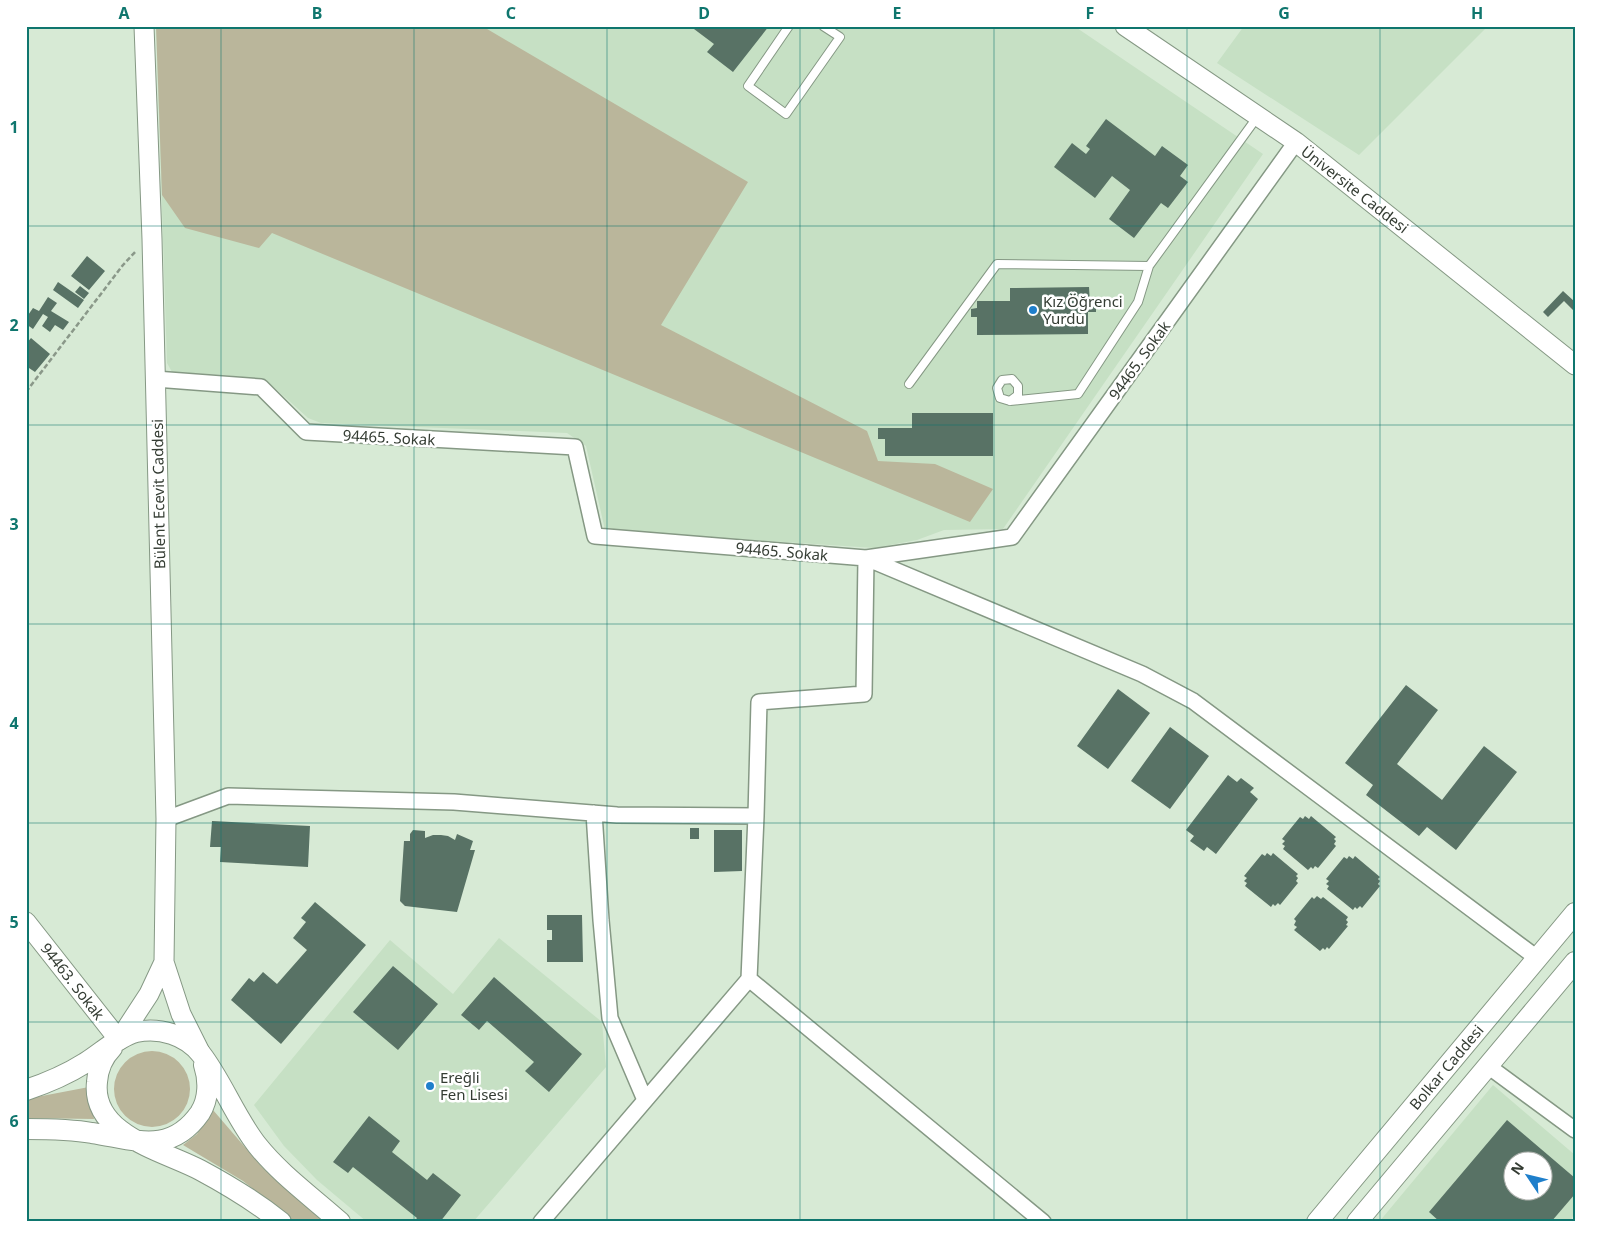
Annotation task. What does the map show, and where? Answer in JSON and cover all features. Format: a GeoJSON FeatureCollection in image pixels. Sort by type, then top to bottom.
{"type":"FeatureCollection","features":[{"type":"Feature","properties":{"kind":"main road","name":"Bolkar Caddesi"},"geometry":{"type":"LineString","coordinates":[[1317,1222],[1575,913]]}},
{"type":"Feature","properties":{"kind":"main road","name":"Bolkar Caddesi"},"geometry":{"type":"LineString","coordinates":[[1357,1222],[1575,962]]}},
{"type":"Feature","properties":{"kind":"main road"},"geometry":{"type":"LineString","coordinates":[[26,1090],[66,1075],[134,1032],[152,1030],[170,1033],[186,1041],[200,1053],[242,1124],[257,1145],[285,1174],[340,1222]]}},
{"type":"Feature","properties":{"kind":"main road"},"geometry":{"type":"LineString","coordinates":[[119,1040],[106,1054],[98,1071],[96,1089],[100,1106],[109,1122],[123,1134],[199,1170],[231,1188],[281,1222]]}},
{"type":"Feature","properties":{"kind":"main road"},"geometry":{"type":"LineString","coordinates":[[26,1129],[90,1132],[141,1142],[159,1141],[177,1135],[192,1124],[203,1108],[207,1090],[206,1072],[200,1053]]}},
{"type":"Feature","properties":{"kind":"street","name":"Bülent Ecevit Caddesi"},"geometry":{"type":"LineString","coordinates":[[144,26],[156,379],[166,819],[164,962],[182,1014],[200,1053]]}},
{"type":"Feature","properties":{"kind":"street","name":"Üniversite Caddesi"},"geometry":{"type":"LineString","coordinates":[[1125,26],[1296,142],[1575,365]]}},
{"type":"Feature","properties":{"kind":"street","name":"94465. Sokak"},"geometry":{"type":"LineString","coordinates":[[156,379],[261,387],[306,432],[575,447],[595,536],[866,558],[1012,537],[1296,142]]}},
{"type":"Feature","properties":{"kind":"street"},"geometry":{"type":"LineString","coordinates":[[541,1222],[749,979],[759,702],[864,694],[866,558],[1142,674],[1194,701],[1537,958]]}},
{"type":"Feature","properties":{"kind":"street"},"geometry":{"type":"LineString","coordinates":[[166,819],[228,796],[454,802],[617,815],[756,816]]}},
{"type":"Feature","properties":{"kind":"street"},"geometry":{"type":"LineString","coordinates":[[594,813],[610,1018],[645,1100]]}},
{"type":"Feature","properties":{"kind":"street","name":"94463. Sokak"},"geometry":{"type":"LineString","coordinates":[[26,922],[119,1040]]}},
{"type":"Feature","properties":{"kind":"street","name":"Bülent Ecevit Caddesi"},"geometry":{"type":"LineString","coordinates":[[119,1040],[149,994],[164,962]]}},
{"type":"Feature","properties":{"kind":"street"},"geometry":{"type":"LineString","coordinates":[[749,979],[1043,1222]]}},
{"type":"Feature","properties":{"kind":"street"},"geometry":{"type":"LineString","coordinates":[[1488,1066],[1575,1130]]}},
{"type":"Feature","properties":{"kind":"lane"},"geometry":{"type":"LineString","coordinates":[[789,26],[748,86],[786,114],[840,37],[823,26]]}},
{"type":"Feature","properties":{"kind":"lane"},"geometry":{"type":"LineString","coordinates":[[1010,401],[1078,394],[1138,302],[1149,266],[1258,116]]}},
{"type":"Feature","properties":{"kind":"lane"},"geometry":{"type":"LineString","coordinates":[[909,384],[997,264],[1149,266]]}},
{"type":"Feature","properties":{"kind":"path"},"geometry":{"type":"LineString","coordinates":[[26,392],[124,265],[152,239]]}},
{"type":"Feature","properties":{"kind":"shaded area"},"geometry":{"type":"Polygon","coordinates":[[[156,26],[1074,26],[1263,154],[1003,529],[944,530],[917,540],[874,548],[605,530],[586,446],[567,433],[321,423],[308,418],[266,380],[226,375],[172,372],[167,363],[156,26]]]}},
{"type":"Feature","properties":{"kind":"shaded area"},"geometry":{"type":"Polygon","coordinates":[[[156,26],[482,26],[748,182],[661,325],[867,431],[878,461],[935,464],[993,489],[970,522],[272,233],[259,248],[185,228],[162,195],[156,26]]]}},
{"type":"Feature","properties":{"kind":"shaded area"},"geometry":{"type":"Polygon","coordinates":[[[1244,26],[1488,26],[1359,155],[1217,63],[1244,26]]]}},
{"type":"Feature","properties":{"kind":"shaded area","name":"Ereğli Fen Lisesi"},"geometry":{"type":"Polygon","coordinates":[[[499,938],[602,1022],[606,1067],[473,1222],[367,1222],[317,1180],[284,1146],[254,1105],[390,940],[453,994],[499,938]]]}},
{"type":"Feature","properties":{"kind":"shaded area"},"geometry":{"type":"Polygon","coordinates":[[[160,1051],[173,1057],[184,1068],[190,1081],[188,1104],[173,1121],[160,1127],[144,1127],[131,1121],[116,1104],[114,1081],[120,1068],[137,1053],[160,1051]]]}},
{"type":"Feature","properties":{"kind":"shaded area"},"geometry":{"type":"Polygon","coordinates":[[[1493,1085],[1575,1155],[1575,1212],[1570,1222],[1379,1222],[1493,1085]]]}},
{"type":"Feature","properties":{"kind":"shaded area"},"geometry":{"type":"Polygon","coordinates":[[[89,1087],[94,1119],[26,1118],[26,1099],[89,1087]]]}},
{"type":"Feature","properties":{"kind":"shaded area"},"geometry":{"type":"Polygon","coordinates":[[[213,1110],[262,1167],[324,1222],[295,1222],[243,1181],[183,1145],[197,1134],[213,1110]]]}},
{"type":"Feature","properties":{"kind":"building"},"geometry":{"type":"Polygon","coordinates":[[[690,26],[769,26],[733,72],[707,52],[714,44],[690,26]]]}},
{"type":"Feature","properties":{"kind":"building"},"geometry":{"type":"Polygon","coordinates":[[[1106,119],[1155,156],[1162,146],[1188,165],[1180,176],[1188,182],[1168,208],[1161,203],[1134,238],[1109,219],[1130,190],[1112,176],[1095,198],[1054,167],[1072,143],[1086,154],[1090,149],[1086,146],[1106,119]]]}},
{"type":"Feature","properties":{"kind":"building"},"geometry":{"type":"Polygon","coordinates":[[[87,256],[105,271],[89,290],[71,276],[87,256]]]}},
{"type":"Feature","properties":{"kind":"building"},"geometry":{"type":"Polygon","coordinates":[[[58,282],[84,300],[78,308],[53,290],[58,282]]]}},
{"type":"Feature","properties":{"kind":"building"},"geometry":{"type":"Polygon","coordinates":[[[80,286],[89,293],[84,299],[75,292],[80,286]]]}},
{"type":"Feature","properties":{"kind":"building","name":"Kız Öğrenci Yurdu"},"geometry":{"type":"Polygon","coordinates":[[[1089,287],[1090,304],[1096,304],[1096,312],[1088,312],[1088,334],[977,335],[977,317],[971,317],[971,309],[977,308],[977,301],[1010,301],[1010,288],[1089,287]]]}},
{"type":"Feature","properties":{"kind":"building"},"geometry":{"type":"Polygon","coordinates":[[[1563,291],[1575,302],[1575,312],[1564,301],[1548,317],[1543,312],[1563,291]]]}},
{"type":"Feature","properties":{"kind":"building"},"geometry":{"type":"Polygon","coordinates":[[[48,297],[57,303],[51,311],[69,322],[63,330],[55,325],[50,332],[42,326],[48,317],[43,314],[33,329],[26,324],[26,318],[33,308],[39,311],[48,297]]]}},
{"type":"Feature","properties":{"kind":"building"},"geometry":{"type":"Polygon","coordinates":[[[31,338],[50,354],[35,372],[26,366],[26,344],[31,338]]]}},
{"type":"Feature","properties":{"kind":"building"},"geometry":{"type":"Polygon","coordinates":[[[912,413],[993,413],[993,456],[885,456],[885,439],[878,439],[878,428],[912,428],[912,413]]]}},
{"type":"Feature","properties":{"kind":"building"},"geometry":{"type":"Polygon","coordinates":[[[1406,685],[1438,710],[1397,764],[1442,800],[1484,746],[1517,772],[1456,850],[1427,827],[1419,836],[1366,795],[1373,785],[1345,763],[1406,685]]]}},
{"type":"Feature","properties":{"kind":"building"},"geometry":{"type":"Polygon","coordinates":[[[1118,689],[1150,713],[1108,769],[1077,746],[1118,689]]]}},
{"type":"Feature","properties":{"kind":"building"},"geometry":{"type":"Polygon","coordinates":[[[1170,727],[1209,756],[1170,809],[1131,781],[1170,727]]]}},
{"type":"Feature","properties":{"kind":"building"},"geometry":{"type":"Polygon","coordinates":[[[1228,775],[1237,782],[1241,778],[1254,788],[1250,792],[1258,799],[1216,854],[1207,847],[1204,851],[1190,841],[1194,836],[1186,830],[1228,775]]]}},
{"type":"Feature","properties":{"kind":"building"},"geometry":{"type":"Polygon","coordinates":[[[1305,816],[1309,819],[1311,816],[1336,837],[1334,844],[1336,846],[1318,868],[1315,866],[1313,869],[1311,867],[1308,870],[1283,849],[1285,846],[1282,844],[1285,841],[1282,839],[1300,817],[1303,819],[1305,816]]]}},
{"type":"Feature","properties":{"kind":"building"},"geometry":{"type":"Polygon","coordinates":[[[212,821],[310,826],[308,867],[220,862],[221,847],[210,847],[212,821]]]}},
{"type":"Feature","properties":{"kind":"building"},"geometry":{"type":"Polygon","coordinates":[[[690,828],[699,828],[699,839],[690,839],[690,828]]]}},
{"type":"Feature","properties":{"kind":"building"},"geometry":{"type":"Polygon","coordinates":[[[413,830],[425,831],[425,838],[441,835],[455,840],[457,834],[473,841],[470,850],[475,850],[457,912],[405,906],[400,901],[404,841],[410,841],[410,834],[413,830]]]}},
{"type":"Feature","properties":{"kind":"building"},"geometry":{"type":"Polygon","coordinates":[[[714,830],[742,830],[742,871],[714,872],[714,830]]]}},
{"type":"Feature","properties":{"kind":"building"},"geometry":{"type":"Polygon","coordinates":[[[1267,853],[1271,856],[1273,853],[1298,874],[1296,881],[1298,883],[1280,905],[1278,903],[1275,906],[1273,904],[1271,907],[1245,886],[1247,883],[1244,881],[1247,878],[1244,876],[1262,854],[1265,856],[1267,853]]]}},
{"type":"Feature","properties":{"kind":"building"},"geometry":{"type":"Polygon","coordinates":[[[1349,856],[1353,859],[1355,856],[1380,877],[1378,884],[1380,886],[1362,908],[1360,906],[1357,909],[1355,907],[1353,910],[1327,889],[1329,886],[1326,884],[1329,881],[1326,879],[1344,857],[1347,859],[1349,856]]]}},
{"type":"Feature","properties":{"kind":"building"},"geometry":{"type":"Polygon","coordinates":[[[1317,896],[1321,899],[1323,897],[1348,917],[1346,925],[1348,926],[1329,949],[1327,947],[1325,950],[1323,948],[1320,951],[1294,930],[1297,927],[1294,925],[1296,921],[1294,919],[1312,897],[1314,899],[1317,896]]]}},
{"type":"Feature","properties":{"kind":"building"},"geometry":{"type":"Polygon","coordinates":[[[315,902],[366,945],[281,1044],[231,1000],[249,978],[254,982],[263,972],[277,984],[307,950],[293,938],[306,922],[301,918],[315,902]]]}},
{"type":"Feature","properties":{"kind":"building"},"geometry":{"type":"Polygon","coordinates":[[[547,915],[582,915],[583,962],[547,962],[547,940],[552,940],[552,930],[547,930],[547,915]]]}},
{"type":"Feature","properties":{"kind":"building"},"geometry":{"type":"Polygon","coordinates":[[[393,966],[438,1004],[398,1050],[353,1012],[393,966]]]}},
{"type":"Feature","properties":{"kind":"building"},"geometry":{"type":"Polygon","coordinates":[[[494,977],[582,1054],[549,1092],[525,1071],[534,1062],[487,1021],[479,1030],[461,1015],[494,977]]]}},
{"type":"Feature","properties":{"kind":"building"},"geometry":{"type":"Polygon","coordinates":[[[369,1116],[400,1141],[392,1152],[427,1180],[433,1173],[461,1195],[440,1222],[414,1222],[417,1218],[353,1167],[348,1173],[333,1162],[369,1116]]]}},
{"type":"Feature","properties":{"kind":"building"},"geometry":{"type":"Polygon","coordinates":[[[1507,1120],[1542,1150],[1504,1150],[1504,1200],[1554,1200],[1554,1160],[1575,1178],[1575,1194],[1551,1222],[1440,1222],[1429,1212],[1507,1120]]]}},
{"type":"Feature","properties":{"kind":"place","name":"Kız Öğrenci Yurdu"},"geometry":{"type":"Point","coordinates":[1033,310]}},
{"type":"Feature","properties":{"kind":"place","name":"Ereğli Fen Lisesi"},"geometry":{"type":"Point","coordinates":[430,1086]}}]}
